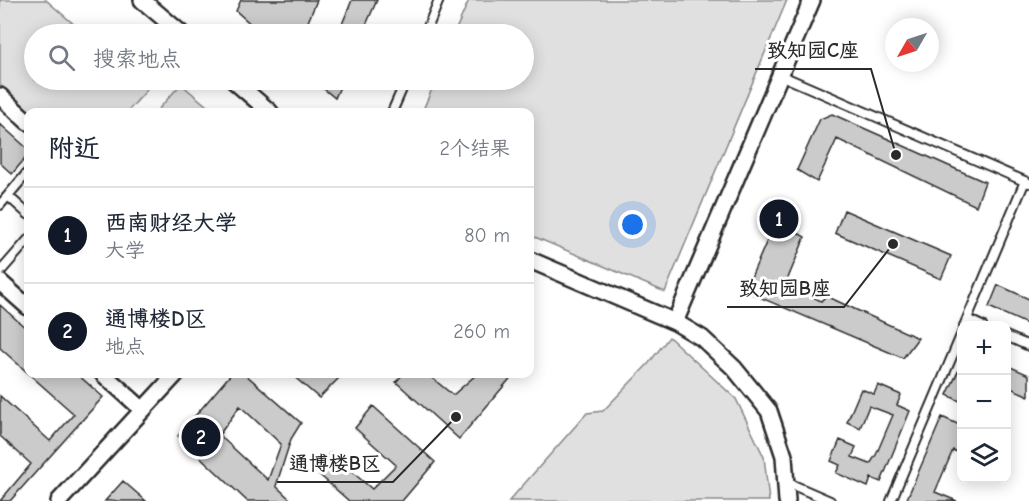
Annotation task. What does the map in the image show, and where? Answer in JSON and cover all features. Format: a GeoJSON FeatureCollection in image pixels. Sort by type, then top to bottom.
{"type":"FeatureCollection","features":[{"type":"Feature","properties":{"kind":"street"},"geometry":{"type":"LineString","coordinates":[[142,0],[170,24]]}},
{"type":"Feature","properties":{"kind":"street"},"geometry":{"type":"LineString","coordinates":[[675,322],[812,0]]}},
{"type":"Feature","properties":{"kind":"street"},"geometry":{"type":"LineString","coordinates":[[244,90],[265,108]]}},
{"type":"Feature","properties":{"kind":"street"},"geometry":{"type":"LineString","coordinates":[[0,96],[24,118]]}},
{"type":"Feature","properties":{"kind":"street"},"geometry":{"type":"LineString","coordinates":[[534,262],[675,322],[710,345],[734,368],[769,411],[784,456],[787,501]]}},
{"type":"Feature","properties":{"kind":"street"},"geometry":{"type":"LineString","coordinates":[[0,282],[24,303]]}},
{"type":"Feature","properties":{"kind":"street"},"geometry":{"type":"LineString","coordinates":[[107,378],[143,410]]}},
{"type":"Feature","properties":{"kind":"street"},"geometry":{"type":"LineString","coordinates":[[60,501],[172,378]]}},
{"type":"Feature","properties":{"kind":"lane"},"geometry":{"type":"LineString","coordinates":[[429,24],[439,0]]}},
{"type":"Feature","properties":{"kind":"lane"},"geometry":{"type":"LineString","coordinates":[[780,75],[1027,182],[966,321]]}},
{"type":"Feature","properties":{"kind":"lane"},"geometry":{"type":"LineString","coordinates":[[394,108],[402,90]]}},
{"type":"Feature","properties":{"kind":"lane"},"geometry":{"type":"LineString","coordinates":[[0,205],[24,177]]}},
{"type":"Feature","properties":{"kind":"lane"},"geometry":{"type":"LineString","coordinates":[[8,196],[24,210]]}},
{"type":"Feature","properties":{"kind":"lane"},"geometry":{"type":"LineString","coordinates":[[0,272],[24,245]]}},
{"type":"Feature","properties":{"kind":"lane"},"geometry":{"type":"LineString","coordinates":[[1011,338],[1029,346]]}},
{"type":"Feature","properties":{"kind":"lane"},"geometry":{"type":"LineString","coordinates":[[891,501],[957,345]]}},
{"type":"Feature","properties":{"kind":"lane"},"geometry":{"type":"LineString","coordinates":[[786,482],[830,501]]}},
{"type":"Feature","properties":{"kind":"shaded area"},"geometry":{"type":"Polygon","coordinates":[[[0,0],[46,0],[74,24],[24,24],[24,90],[147,90],[131,108],[26,108],[0,85],[0,0]]]}},
{"type":"Feature","properties":{"kind":"shaded area"},"geometry":{"type":"Polygon","coordinates":[[[469,0],[787,0],[665,292],[534,237],[534,108],[424,108],[432,90],[534,90],[534,24],[458,24],[469,0]]]}},
{"type":"Feature","properties":{"kind":"shaded area"},"geometry":{"type":"Polygon","coordinates":[[[176,90],[188,90],[209,108],[160,108],[176,90]]]}},
{"type":"Feature","properties":{"kind":"shaded area"},"geometry":{"type":"Polygon","coordinates":[[[669,337],[736,399],[764,457],[769,501],[509,501],[587,413],[603,411],[649,363],[669,337]]]}},
{"type":"Feature","properties":{"kind":"building"},"geometry":{"type":"Polygon","coordinates":[[[241,0],[317,0],[307,24],[251,24],[236,11],[241,0]]]}},
{"type":"Feature","properties":{"kind":"building"},"geometry":{"type":"Polygon","coordinates":[[[352,0],[377,0],[366,24],[342,24],[352,0]]]}},
{"type":"Feature","properties":{"kind":"building"},"geometry":{"type":"Polygon","coordinates":[[[325,90],[339,90],[335,98],[325,90]]]}},
{"type":"Feature","properties":{"kind":"building"},"geometry":{"type":"Polygon","coordinates":[[[832,114],[985,182],[976,206],[837,139],[817,182],[797,170],[820,119],[832,114]]]}},
{"type":"Feature","properties":{"kind":"building"},"geometry":{"type":"Polygon","coordinates":[[[0,124],[24,145],[24,160],[12,174],[0,163],[0,124]]]}},
{"type":"Feature","properties":{"kind":"building"},"geometry":{"type":"Polygon","coordinates":[[[844,210],[951,256],[941,279],[835,233],[844,210]]]}},
{"type":"Feature","properties":{"kind":"building"},"geometry":{"type":"Polygon","coordinates":[[[776,220],[805,237],[786,283],[821,301],[826,296],[918,338],[903,358],[745,291],[776,220]]]}},
{"type":"Feature","properties":{"kind":"building"},"geometry":{"type":"Polygon","coordinates":[[[998,285],[1029,299],[1029,325],[989,307],[998,285]]]}},
{"type":"Feature","properties":{"kind":"building"},"geometry":{"type":"Polygon","coordinates":[[[0,305],[24,326],[24,369],[0,348],[0,305]]]}},
{"type":"Feature","properties":{"kind":"building"},"geometry":{"type":"Polygon","coordinates":[[[1011,367],[1029,375],[1029,396],[1011,388],[1011,367]]]}},
{"type":"Feature","properties":{"kind":"building"},"geometry":{"type":"Polygon","coordinates":[[[957,374],[957,400],[947,395],[957,374]]]}},
{"type":"Feature","properties":{"kind":"building"},"geometry":{"type":"Polygon","coordinates":[[[34,378],[82,378],[103,397],[10,501],[0,501],[31,464],[0,436],[0,396],[50,441],[74,414],[34,378]]]}},
{"type":"Feature","properties":{"kind":"building"},"geometry":{"type":"Polygon","coordinates":[[[228,378],[250,378],[301,423],[291,439],[276,486],[292,501],[247,501],[178,436],[228,378]],[[240,406],[219,435],[268,480],[281,444],[240,406]]]}},
{"type":"Feature","properties":{"kind":"building"},"geometry":{"type":"Polygon","coordinates":[[[296,378],[339,378],[319,398],[296,378]]]}},
{"type":"Feature","properties":{"kind":"building"},"geometry":{"type":"Polygon","coordinates":[[[400,378],[432,378],[453,395],[472,378],[511,378],[459,439],[396,382],[400,378]]]}},
{"type":"Feature","properties":{"kind":"building"},"geometry":{"type":"Polygon","coordinates":[[[878,385],[901,395],[897,405],[910,411],[881,482],[871,478],[868,487],[836,473],[840,465],[831,461],[840,440],[856,447],[852,457],[870,464],[876,455],[893,415],[869,406],[860,428],[847,422],[861,389],[874,394],[878,385]]]}},
{"type":"Feature","properties":{"kind":"building"},"geometry":{"type":"Polygon","coordinates":[[[373,406],[435,462],[402,501],[349,501],[314,470],[330,453],[372,489],[396,465],[355,428],[373,406]]]}},
{"type":"Feature","properties":{"kind":"building"},"geometry":{"type":"Polygon","coordinates":[[[942,417],[957,424],[957,452],[953,450],[935,492],[957,501],[906,501],[942,417]]]}},
{"type":"Feature","properties":{"kind":"building"},"geometry":{"type":"Polygon","coordinates":[[[123,481],[146,501],[105,501],[123,481]]]}},
{"type":"Feature","properties":{"kind":"place","name":"致知园C座"},"geometry":{"type":"Point","coordinates":[896,155]}},
{"type":"Feature","properties":{"kind":"place","name":"西南财经大学"},"geometry":{"type":"Point","coordinates":[779,219]}},
{"type":"Feature","properties":{"kind":"place","name":"致知园B座"},"geometry":{"type":"Point","coordinates":[893,244]}},
{"type":"Feature","properties":{"kind":"place","name":"通博楼B区"},"geometry":{"type":"Point","coordinates":[456,417]}},
{"type":"Feature","properties":{"kind":"place","name":"通博楼D区"},"geometry":{"type":"Point","coordinates":[201,437]}}]}
